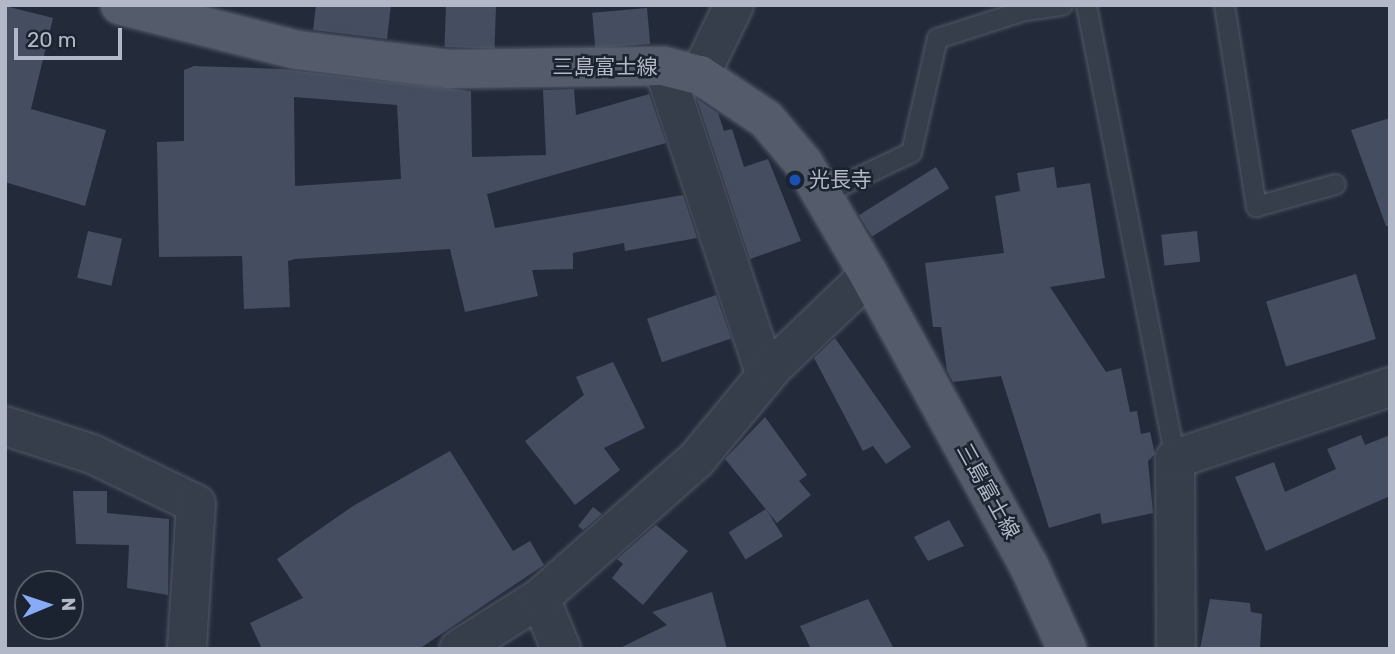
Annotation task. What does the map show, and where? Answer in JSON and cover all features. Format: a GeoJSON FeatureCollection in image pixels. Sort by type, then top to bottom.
{"type":"FeatureCollection","features":[{"type":"Feature","properties":{"kind":"main road","name":"三島富士線"},"geometry":{"type":"LineString","coordinates":[[120,5],[297,50],[447,69],[663,66],[700,75],[766,119],[822,194],[869,275],[1029,566],[1067,649]]}},
{"type":"Feature","properties":{"kind":"street"},"geometry":{"type":"LineString","coordinates":[[700,75],[734,5]]}},
{"type":"Feature","properties":{"kind":"street"},"geometry":{"type":"LineString","coordinates":[[663,66],[766,375]]}},
{"type":"Feature","properties":{"kind":"street"},"geometry":{"type":"LineString","coordinates":[[460,649],[540,598],[696,460],[766,375],[869,275]]}},
{"type":"Feature","properties":{"kind":"street"},"geometry":{"type":"LineString","coordinates":[[1175,649],[1175,459],[1390,387]]}},
{"type":"Feature","properties":{"kind":"street"},"geometry":{"type":"LineString","coordinates":[[5,426],[92,454],[196,504],[187,649]]}},
{"type":"Feature","properties":{"kind":"street"},"geometry":{"type":"LineString","coordinates":[[540,598],[561,649]]}},
{"type":"Feature","properties":{"kind":"lane"},"geometry":{"type":"LineString","coordinates":[[1086,5],[1175,459]]}},
{"type":"Feature","properties":{"kind":"lane"},"geometry":{"type":"LineString","coordinates":[[1224,5],[1256,206],[1335,184]]}},
{"type":"Feature","properties":{"kind":"lane"},"geometry":{"type":"LineString","coordinates":[[822,194],[911,152],[937,38],[1025,10],[1057,6]]}},
{"type":"Feature","properties":{"kind":"building"},"geometry":{"type":"Polygon","coordinates":[[[316,5],[391,5],[387,39],[313,30],[316,5]]]}},
{"type":"Feature","properties":{"kind":"building"},"geometry":{"type":"Polygon","coordinates":[[[446,5],[496,7],[495,49],[445,47],[446,5]]]}},
{"type":"Feature","properties":{"kind":"building"},"geometry":{"type":"Polygon","coordinates":[[[5,6],[53,18],[31,109],[106,130],[85,206],[5,182],[5,6]]]}},
{"type":"Feature","properties":{"kind":"building"},"geometry":{"type":"Polygon","coordinates":[[[647,8],[650,44],[595,49],[592,13],[647,8]]]}},
{"type":"Feature","properties":{"kind":"building"},"geometry":{"type":"Polygon","coordinates":[[[194,66],[282,69],[471,91],[472,157],[546,155],[543,90],[574,89],[576,115],[649,94],[666,143],[487,194],[495,228],[683,195],[697,238],[625,251],[624,243],[573,253],[573,269],[532,270],[538,296],[465,312],[450,249],[295,259],[288,261],[290,307],[244,309],[242,256],[159,257],[157,142],[184,141],[184,70],[194,66]],[[294,97],[295,186],[401,179],[397,105],[294,97]]]}},
{"type":"Feature","properties":{"kind":"building"},"geometry":{"type":"Polygon","coordinates":[[[697,99],[718,113],[724,131],[732,129],[744,167],[768,159],[801,241],[750,259],[697,99]]]}},
{"type":"Feature","properties":{"kind":"building"},"geometry":{"type":"Polygon","coordinates":[[[1390,118],[1390,226],[1386,226],[1351,130],[1390,118]]]}},
{"type":"Feature","properties":{"kind":"building"},"geometry":{"type":"Polygon","coordinates":[[[936,167],[949,188],[872,236],[859,215],[936,167]]]}},
{"type":"Feature","properties":{"kind":"building"},"geometry":{"type":"Polygon","coordinates":[[[1054,167],[1057,188],[1090,183],[1105,278],[1050,287],[1106,372],[1121,368],[1130,412],[1137,411],[1141,434],[1150,432],[1155,454],[1148,461],[1153,513],[1102,524],[1100,513],[1049,528],[1001,376],[953,382],[947,371],[941,327],[933,327],[925,263],[1004,253],[995,196],[1020,191],[1017,173],[1054,167]]]}},
{"type":"Feature","properties":{"kind":"building"},"geometry":{"type":"Polygon","coordinates":[[[88,231],[122,239],[111,286],[77,278],[88,231]]]}},
{"type":"Feature","properties":{"kind":"building"},"geometry":{"type":"Polygon","coordinates":[[[1197,231],[1200,262],[1164,266],[1161,235],[1197,231]]]}},
{"type":"Feature","properties":{"kind":"building"},"geometry":{"type":"Polygon","coordinates":[[[1356,274],[1376,339],[1286,367],[1266,301],[1356,274]]]}},
{"type":"Feature","properties":{"kind":"building"},"geometry":{"type":"Polygon","coordinates":[[[716,295],[731,338],[662,362],[647,319],[716,295]]]}},
{"type":"Feature","properties":{"kind":"building"},"geometry":{"type":"Polygon","coordinates":[[[835,338],[911,447],[886,464],[873,446],[863,451],[814,358],[835,338]]]}},
{"type":"Feature","properties":{"kind":"building"},"geometry":{"type":"Polygon","coordinates":[[[613,362],[645,428],[604,448],[620,470],[575,505],[525,441],[584,395],[576,377],[613,362]]]}},
{"type":"Feature","properties":{"kind":"building"},"geometry":{"type":"Polygon","coordinates":[[[765,417],[807,475],[799,481],[811,495],[777,523],[725,459],[765,417]]]}},
{"type":"Feature","properties":{"kind":"building"},"geometry":{"type":"Polygon","coordinates":[[[1361,435],[1365,445],[1390,435],[1390,496],[1266,551],[1235,477],[1274,462],[1285,492],[1336,469],[1327,449],[1361,435]]]}},
{"type":"Feature","properties":{"kind":"building"},"geometry":{"type":"Polygon","coordinates":[[[450,451],[513,551],[530,541],[544,565],[419,649],[262,649],[250,623],[303,598],[277,559],[353,506],[450,451]]]}},
{"type":"Feature","properties":{"kind":"building"},"geometry":{"type":"Polygon","coordinates":[[[73,491],[107,491],[107,513],[169,519],[168,595],[127,588],[129,545],[76,544],[73,491]]]}},
{"type":"Feature","properties":{"kind":"building"},"geometry":{"type":"Polygon","coordinates":[[[593,507],[602,514],[583,530],[578,526],[593,507]]]}},
{"type":"Feature","properties":{"kind":"building"},"geometry":{"type":"Polygon","coordinates":[[[766,509],[783,536],[746,559],[729,532],[766,509]]]}},
{"type":"Feature","properties":{"kind":"building"},"geometry":{"type":"Polygon","coordinates":[[[949,520],[964,546],[928,561],[914,537],[949,520]]]}},
{"type":"Feature","properties":{"kind":"building"},"geometry":{"type":"Polygon","coordinates":[[[656,525],[688,551],[643,605],[612,578],[623,564],[617,559],[656,525]]]}},
{"type":"Feature","properties":{"kind":"building"},"geometry":{"type":"Polygon","coordinates":[[[712,592],[727,649],[618,649],[667,625],[652,612],[712,592]]]}},
{"type":"Feature","properties":{"kind":"building"},"geometry":{"type":"Polygon","coordinates":[[[868,599],[894,649],[811,649],[800,626],[868,599]]]}},
{"type":"Feature","properties":{"kind":"building"},"geometry":{"type":"Polygon","coordinates":[[[1210,599],[1250,603],[1251,612],[1262,614],[1260,649],[1200,649],[1210,599]]]}},
{"type":"Feature","properties":{"kind":"place","name":"光長寺"},"geometry":{"type":"Point","coordinates":[795,180]}}]}
